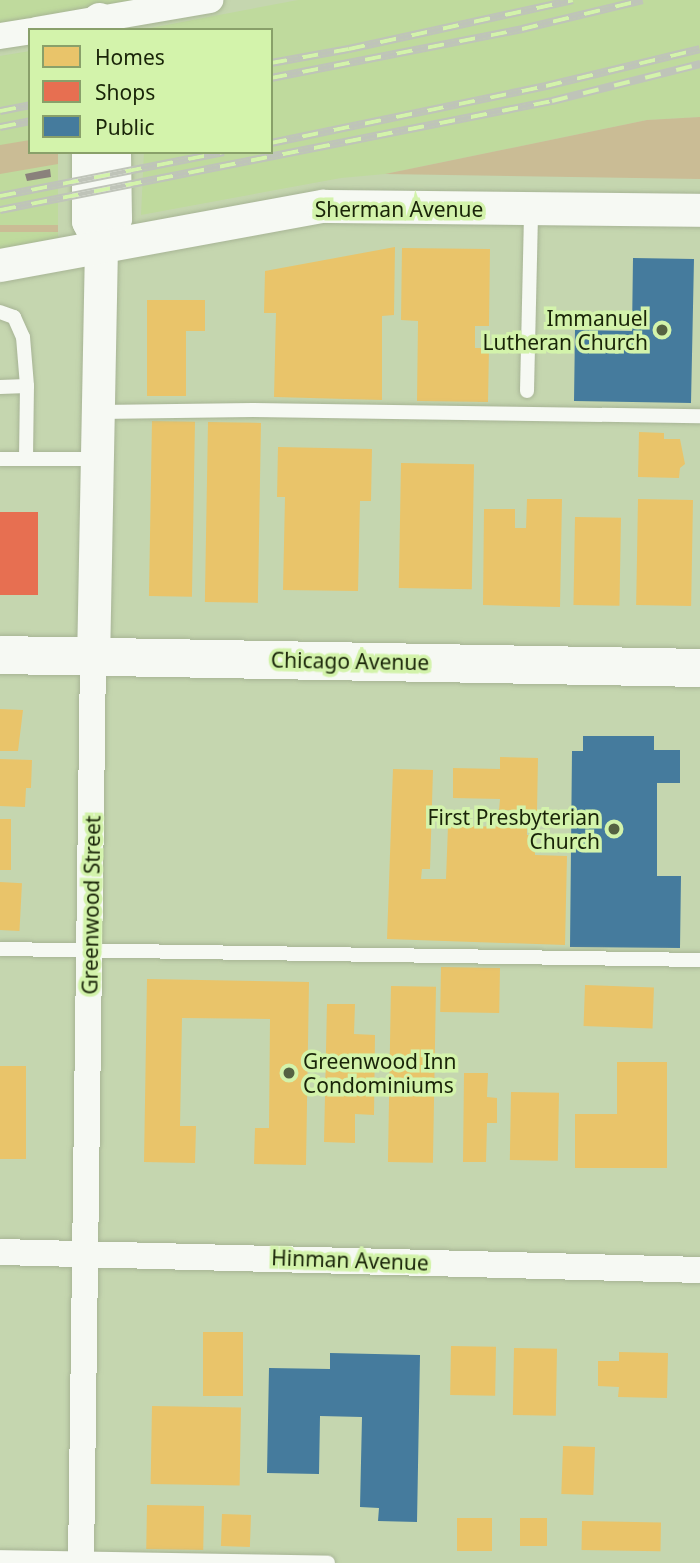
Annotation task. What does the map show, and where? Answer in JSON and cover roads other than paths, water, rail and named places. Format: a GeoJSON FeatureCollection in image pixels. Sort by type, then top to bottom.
{"type":"FeatureCollection","features":[{"type":"Feature","properties":{"kind":"main road","name":"Chicago Avenue"},"geometry":{"type":"LineString","coordinates":[[0,655],[700,668]]}},
{"type":"Feature","properties":{"kind":"street"},"geometry":{"type":"LineString","coordinates":[[49,28],[209,0]]}},
{"type":"Feature","properties":{"kind":"street"},"geometry":{"type":"LineString","coordinates":[[0,36],[28,31]]}},
{"type":"Feature","properties":{"kind":"street","name":"Greenwood Street"},"geometry":{"type":"LineString","coordinates":[[88,154],[89,221],[101,246]]}},
{"type":"Feature","properties":{"kind":"street","name":"Greenwood Street"},"geometry":{"type":"LineString","coordinates":[[81,1561],[83,1253],[91,950],[93,655],[101,246],[115,218],[114,154]]}},
{"type":"Feature","properties":{"kind":"street","name":"Sherman Avenue"},"geometry":{"type":"LineString","coordinates":[[0,264],[323,206],[700,210]]}},
{"type":"Feature","properties":{"kind":"street","name":"Hinman Avenue"},"geometry":{"type":"LineString","coordinates":[[0,1252],[700,1270]]}},
{"type":"Feature","properties":{"kind":"lane"},"geometry":{"type":"LineString","coordinates":[[527,391],[531,208]]}},
{"type":"Feature","properties":{"kind":"lane"},"geometry":{"type":"LineString","coordinates":[[0,313],[14,317],[23,337],[27,386],[26,459]]}},
{"type":"Feature","properties":{"kind":"lane"},"geometry":{"type":"LineString","coordinates":[[0,387],[27,386]]}},
{"type":"Feature","properties":{"kind":"lane"},"geometry":{"type":"LineString","coordinates":[[99,412],[253,410],[700,416]]}},
{"type":"Feature","properties":{"kind":"lane"},"geometry":{"type":"LineString","coordinates":[[0,459],[98,459]]}},
{"type":"Feature","properties":{"kind":"lane"},"geometry":{"type":"LineString","coordinates":[[0,949],[700,960]]}},
{"type":"Feature","properties":{"kind":"lane"},"geometry":{"type":"LineString","coordinates":[[0,1557],[81,1561],[328,1563]]}},
{"type":"Feature","properties":{"kind":"railway"},"geometry":{"type":"LineString","coordinates":[[273,63],[349,49],[573,0]]}},
{"type":"Feature","properties":{"kind":"railway"},"geometry":{"type":"LineString","coordinates":[[273,78],[522,29],[643,0]]}},
{"type":"Feature","properties":{"kind":"railway"},"geometry":{"type":"LineString","coordinates":[[273,143],[546,86],[700,49]]}},
{"type":"Feature","properties":{"kind":"railway"},"geometry":{"type":"LineString","coordinates":[[0,210],[552,101],[700,64]]}},
{"type":"Feature","properties":{"kind":"railway"},"geometry":{"type":"LineString","coordinates":[[0,111],[28,105]]}},
{"type":"Feature","properties":{"kind":"railway"},"geometry":{"type":"LineString","coordinates":[[0,127],[28,121]]}},
{"type":"Feature","properties":{"kind":"railway"},"geometry":{"type":"LineString","coordinates":[[0,196],[214,154]]}},
{"type":"Feature","properties":{"kind":"place","name":"Immanuel Lutheran Church"},"geometry":{"type":"Point","coordinates":[662,330]}},
{"type":"Feature","properties":{"kind":"place","name":"First Presbyterian Church"},"geometry":{"type":"Point","coordinates":[614,829]}},
{"type":"Feature","properties":{"kind":"place","name":"Greenwood Inn Condominiums"},"geometry":{"type":"Point","coordinates":[289,1073]}}]}
